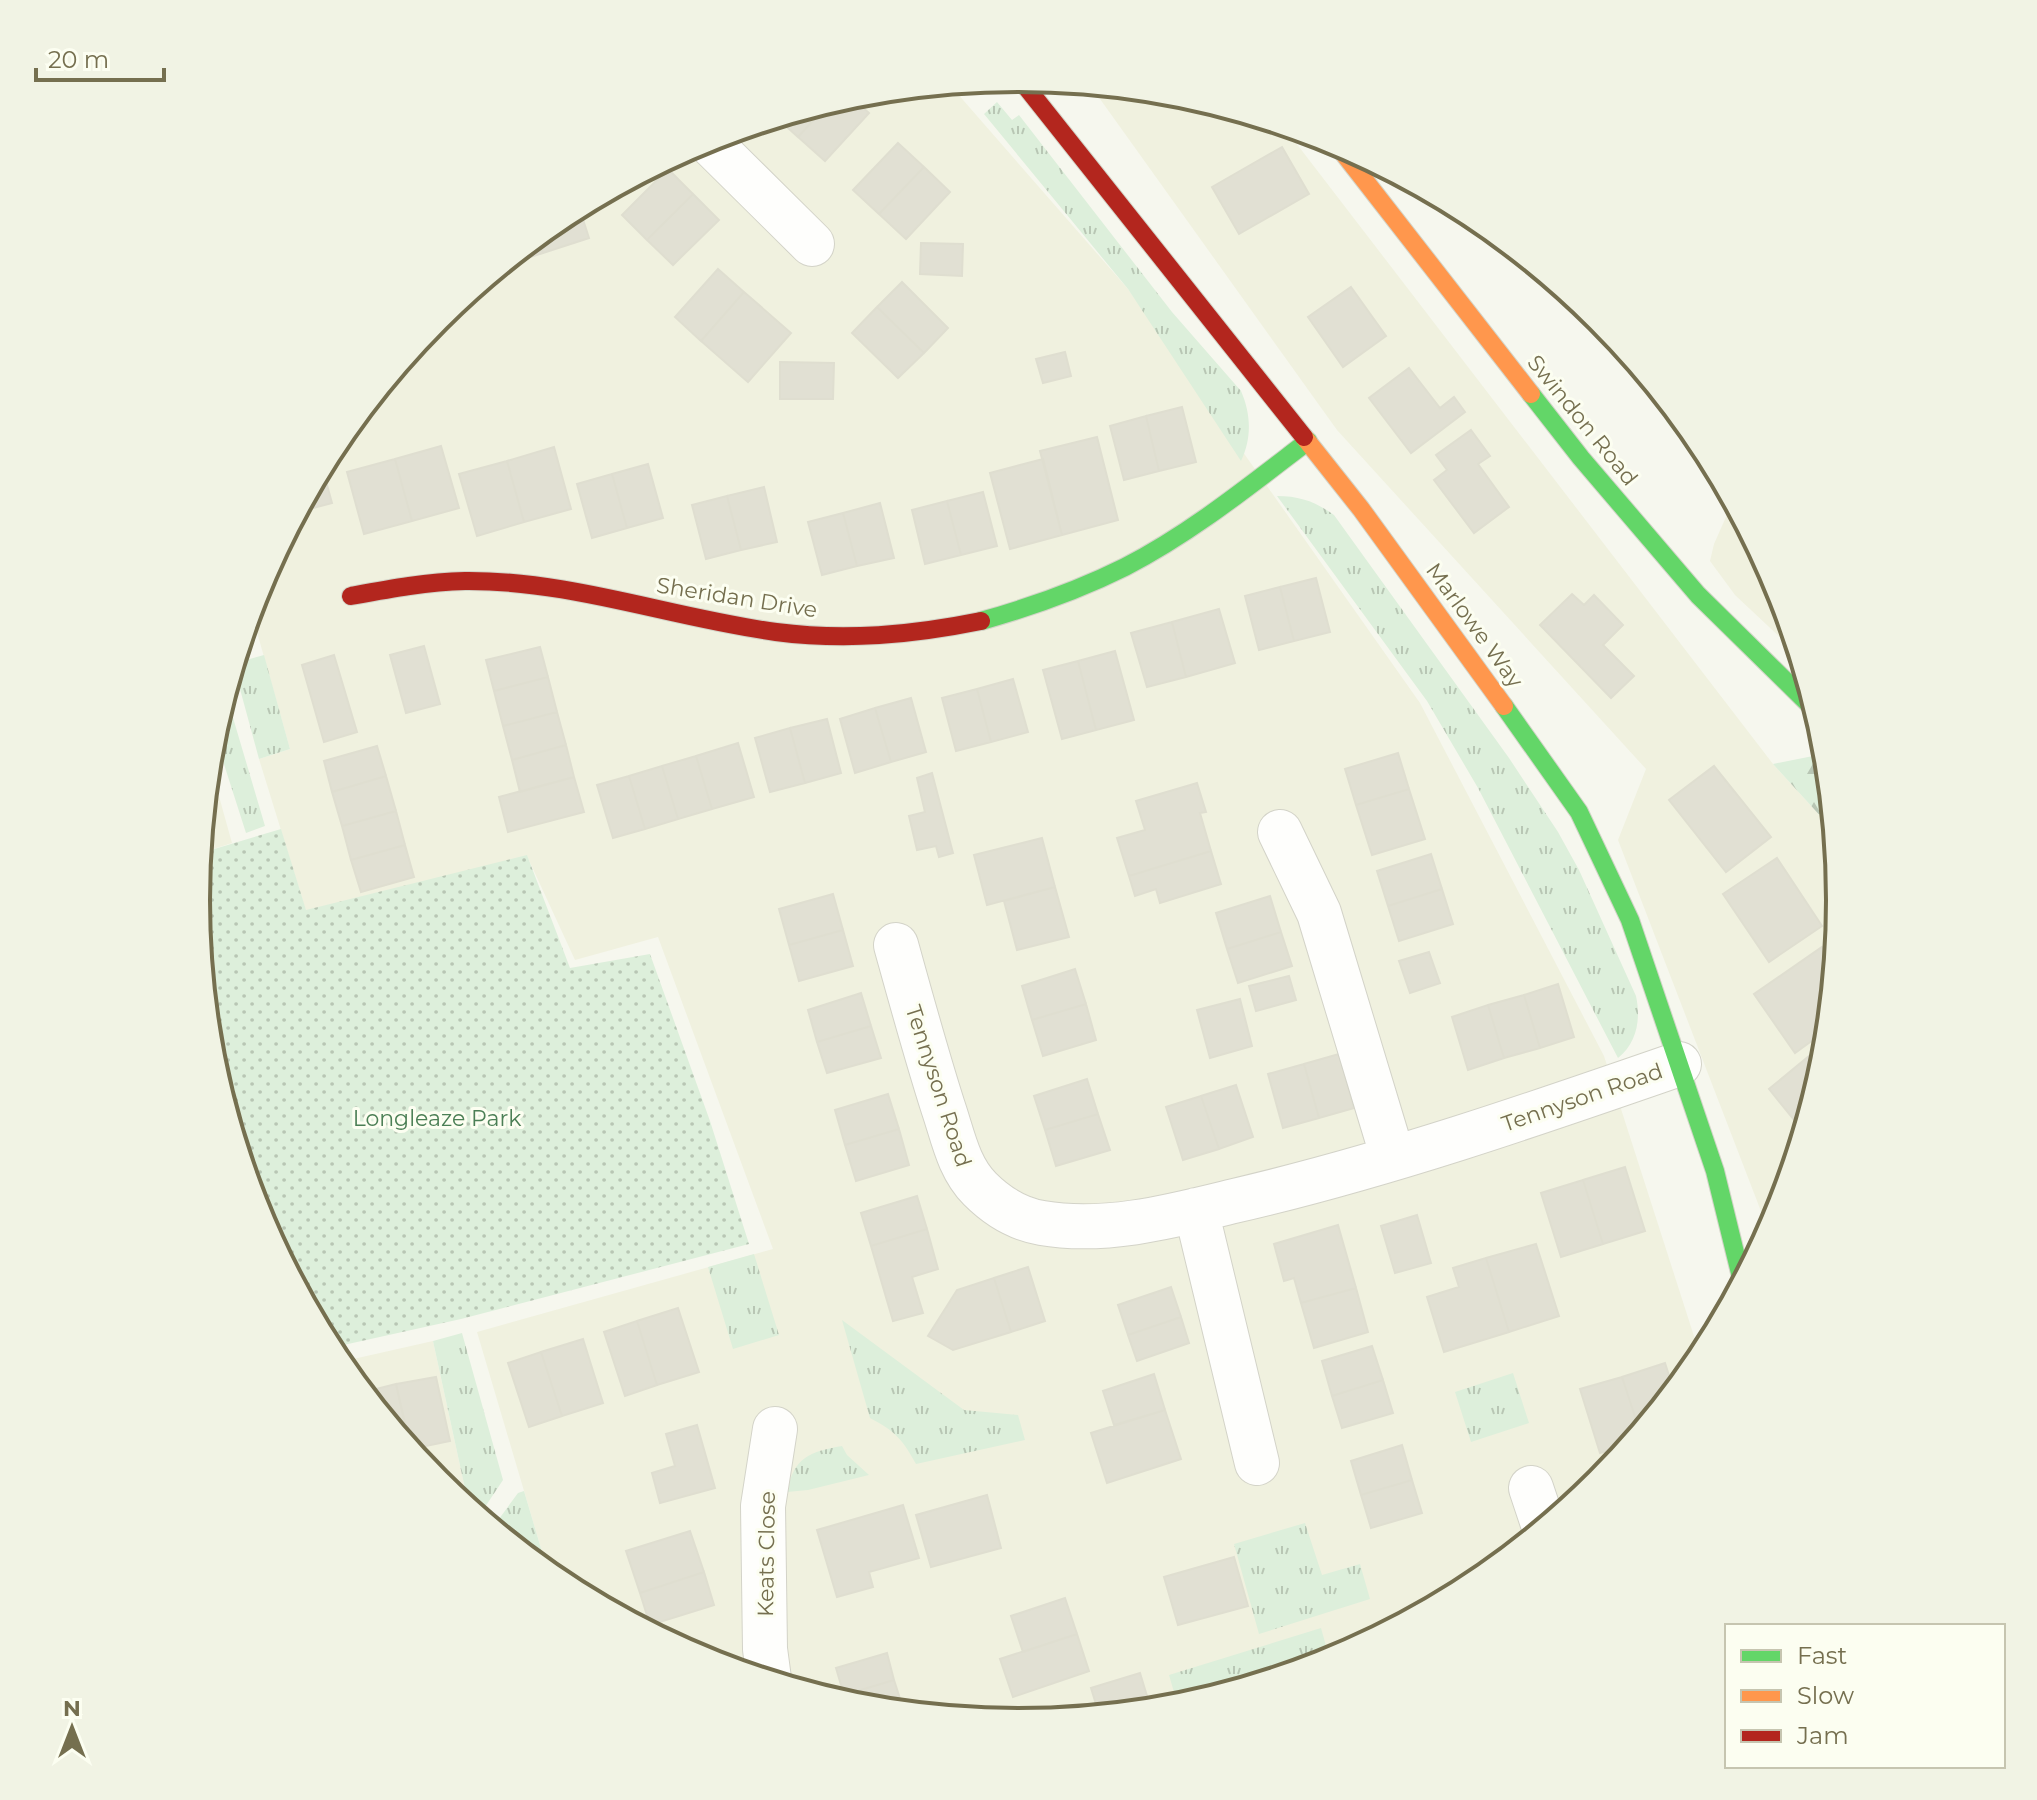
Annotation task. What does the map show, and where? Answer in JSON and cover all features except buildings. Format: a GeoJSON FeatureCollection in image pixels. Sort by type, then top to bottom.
{"type":"FeatureCollection","features":[{"type":"Feature","properties":{"kind":"street","name":"Marlowe Way"},"geometry":{"type":"LineString","coordinates":[[1031,92],[1308,441],[1444,621],[1579,812],[1630,920],[1715,1171],[1738,1266]]}},
{"type":"Feature","properties":{"kind":"street"},"geometry":{"type":"LineString","coordinates":[[718,151],[812,244]]}},
{"type":"Feature","properties":{"kind":"street","name":"Swindon Road"},"geometry":{"type":"LineString","coordinates":[[1353,165],[1590,468],[1698,595],[1800,695]]}},
{"type":"Feature","properties":{"kind":"street","name":"Sheridan Drive"},"geometry":{"type":"LineString","coordinates":[[351,596],[423,583],[494,583],[569,592],[779,633],[852,637],[926,632],[999,617],[1121,568],[1170,542],[1308,441]]}},
{"type":"Feature","properties":{"kind":"street"},"geometry":{"type":"LineString","coordinates":[[1280,832],[1319,913],[1393,1158]]}},
{"type":"Feature","properties":{"kind":"street","name":"Tennyson Road"},"geometry":{"type":"LineString","coordinates":[[896,945],[963,1169],[999,1205],[1022,1219],[1044,1224],[1077,1227],[1129,1223],[1337,1176],[1558,1108],[1679,1064]]}},
{"type":"Feature","properties":{"kind":"street"},"geometry":{"type":"LineString","coordinates":[[1196,1210],[1257,1463]]}},
{"type":"Feature","properties":{"kind":"street","name":"Keats Close"},"geometry":{"type":"LineString","coordinates":[[767,1668],[763,1506],[775,1429]]}},
{"type":"Feature","properties":{"kind":"shaded area"},"geometry":{"type":"Polygon","coordinates":[[[958,95],[1128,289],[1420,703],[1604,1056],[1695,1340],[1660,1392],[1626,1433],[1590,1471],[1510,1541],[1467,1572],[1376,1625],[1278,1665],[1228,1680],[1124,1701],[1018,1708],[913,1701],[861,1692],[759,1665],[709,1646],[614,1600],[542,1552],[477,1332],[773,1249],[658,937],[575,960],[527,856],[306,911],[259,759],[290,749],[257,631],[294,543],[347,451],[377,408],[447,329],[527,259],[570,228],[661,175],[759,135],[809,120],[913,99],[958,95]]]}},
{"type":"Feature","properties":{"kind":"shaded area"},"geometry":{"type":"Polygon","coordinates":[[[1098,97],[1176,108],[1228,120],[1295,141],[1773,764],[1822,818],[1826,900],[1820,1005],[1799,1109],[1784,1160],[1762,1215],[1618,840],[1646,769],[1337,430],[1098,97]]]}},
{"type":"Feature","properties":{"kind":"shaded area"},"geometry":{"type":"Polygon","coordinates":[[[1727,514],[1765,591],[1784,641],[1735,595],[1710,561],[1727,514]]]}},
{"type":"Feature","properties":{"kind":"shaded area"},"geometry":{"type":"Polygon","coordinates":[[[218,791],[232,843],[212,849],[218,791]]]}},
{"type":"Feature","properties":{"kind":"shaded area"},"geometry":{"type":"Polygon","coordinates":[[[433,1341],[465,1487],[411,1433],[354,1359],[433,1341]]]}},
{"type":"Feature","properties":{"kind":"green space"},"geometry":{"type":"Polygon","coordinates":[[[997,102],[1012,120],[1019,115],[1172,312],[1241,391],[1249,426],[1241,461],[1128,289],[984,114],[997,102]]]}},
{"type":"Feature","properties":{"kind":"green space"},"geometry":{"type":"Polygon","coordinates":[[[1667,418],[1695,459],[1666,421],[1667,418]]]}},
{"type":"Feature","properties":{"kind":"green space"},"geometry":{"type":"Polygon","coordinates":[[[1277,496],[1307,501],[1334,515],[1509,758],[1558,832],[1579,870],[1636,996],[1636,1030],[1630,1045],[1618,1058],[1478,788],[1427,701],[1277,496]]]}},
{"type":"Feature","properties":{"kind":"green space"},"geometry":{"type":"Polygon","coordinates":[[[264,655],[290,749],[259,759],[239,687],[247,660],[264,655]]]}},
{"type":"Feature","properties":{"kind":"green space"},"geometry":{"type":"Polygon","coordinates":[[[232,715],[265,826],[246,833],[223,761],[232,715]]]}},
{"type":"Feature","properties":{"kind":"green space"},"geometry":{"type":"Polygon","coordinates":[[[1813,756],[1822,818],[1773,764],[1813,756]]]}},
{"type":"Feature","properties":{"kind":"green space","name":"Longleaze Park"},"geometry":{"type":"Polygon","coordinates":[[[281,829],[306,910],[527,855],[570,968],[650,954],[710,1121],[749,1244],[461,1319],[344,1345],[319,1304],[272,1209],[238,1109],[217,1005],[210,900],[212,850],[281,829]]]}},
{"type":"Feature","properties":{"kind":"green space"},"geometry":{"type":"Polygon","coordinates":[[[754,1254],[779,1335],[733,1349],[708,1267],[754,1254]]]}},
{"type":"Feature","properties":{"kind":"green space"},"geometry":{"type":"Polygon","coordinates":[[[842,1320],[964,1410],[1018,1415],[1025,1440],[916,1464],[898,1437],[870,1418],[842,1320]]]}},
{"type":"Feature","properties":{"kind":"green space"},"geometry":{"type":"Polygon","coordinates":[[[462,1333],[503,1480],[485,1506],[465,1487],[433,1341],[462,1333]]]}},
{"type":"Feature","properties":{"kind":"green space"},"geometry":{"type":"Polygon","coordinates":[[[1513,1373],[1529,1423],[1471,1442],[1455,1392],[1513,1373]]]}},
{"type":"Feature","properties":{"kind":"green space"},"geometry":{"type":"Polygon","coordinates":[[[842,1446],[847,1455],[869,1475],[787,1492],[794,1471],[805,1458],[842,1446]]]}},
{"type":"Feature","properties":{"kind":"green space"},"geometry":{"type":"Polygon","coordinates":[[[524,1491],[542,1552],[499,1518],[518,1493],[524,1491]]]}},
{"type":"Feature","properties":{"kind":"green space"},"geometry":{"type":"Polygon","coordinates":[[[1305,1523],[1322,1575],[1360,1564],[1370,1599],[1259,1634],[1234,1544],[1305,1523]]]}},
{"type":"Feature","properties":{"kind":"green space"},"geometry":{"type":"Polygon","coordinates":[[[1321,1628],[1326,1647],[1278,1665],[1176,1692],[1169,1675],[1321,1628]]]}},
{"type":"Feature","properties":{"kind":"traffic: fast"},"geometry":{"type":"LineString","coordinates":[[1531,394],[1581,458],[1698,595],[1800,695]]}},
{"type":"Feature","properties":{"kind":"traffic: fast"},"geometry":{"type":"LineString","coordinates":[[981,621],[1072,591],[1149,554],[1219,508],[1308,441]]}},
{"type":"Feature","properties":{"kind":"traffic: fast"},"geometry":{"type":"LineString","coordinates":[[1504,706],[1579,812],[1630,920],[1715,1171],[1738,1266]]}},
{"type":"Feature","properties":{"kind":"traffic: slow"},"geometry":{"type":"LineString","coordinates":[[1352,165],[1531,394]]}},
{"type":"Feature","properties":{"kind":"traffic: slow"},"geometry":{"type":"LineString","coordinates":[[1304,437],[1361,509],[1504,706]]}},
{"type":"Feature","properties":{"kind":"traffic: jam"},"geometry":{"type":"LineString","coordinates":[[1030,92],[1304,437]]}},
{"type":"Feature","properties":{"kind":"traffic: jam"},"geometry":{"type":"LineString","coordinates":[[351,596],[436,583],[505,582],[583,593],[737,626],[802,635],[904,633],[981,621]]}}]}
